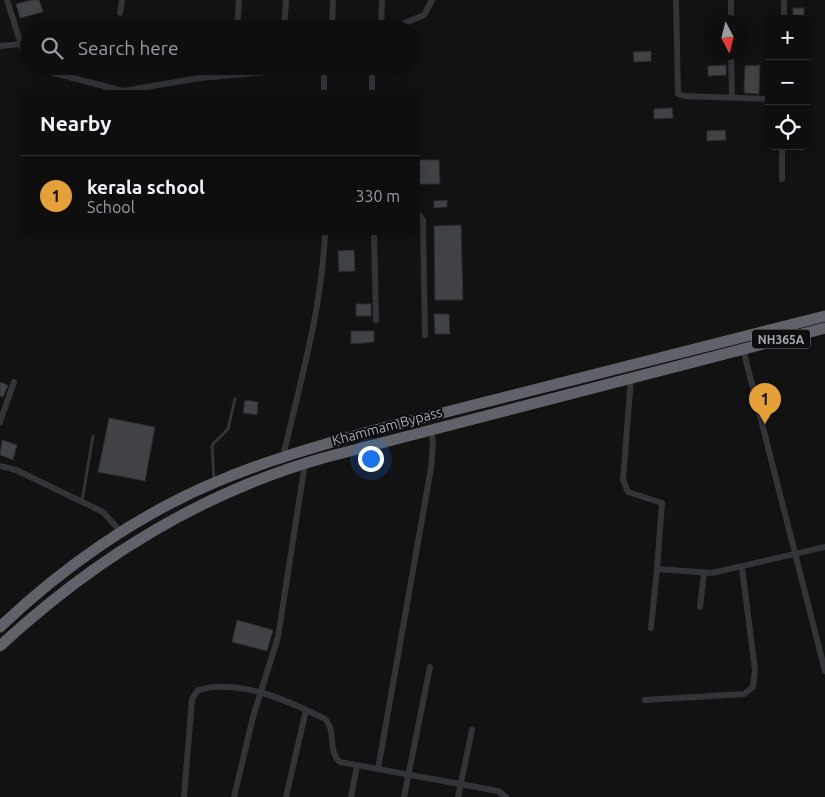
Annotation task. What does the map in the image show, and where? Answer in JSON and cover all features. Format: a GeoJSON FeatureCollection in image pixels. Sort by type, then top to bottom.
{"type":"FeatureCollection","features":[{"type":"Feature","properties":{"kind":"highway","name":"Khammam Bypass"},"geometry":{"type":"LineString","coordinates":[[0,646],[39,610],[132,543],[225,494],[305,463],[631,378],[820,317]]}},
{"type":"Feature","properties":{"kind":"highway","name":"Khammam Bypass"},"geometry":{"type":"LineString","coordinates":[[0,627],[26,602],[121,532],[215,482],[283,457],[382,428],[741,343],[822,329]]}},
{"type":"Feature","properties":{"kind":"highway"},"geometry":{"type":"LineString","coordinates":[[382,428],[386,442]]}},
{"type":"Feature","properties":{"kind":"street"},"geometry":{"type":"LineString","coordinates":[[6,0],[20,41]]}},
{"type":"Feature","properties":{"kind":"street"},"geometry":{"type":"LineString","coordinates":[[120,13],[122,0]]}},
{"type":"Feature","properties":{"kind":"street"},"geometry":{"type":"LineString","coordinates":[[238,20],[239,0]]}},
{"type":"Feature","properties":{"kind":"street"},"geometry":{"type":"LineString","coordinates":[[285,20],[286,0]]}},
{"type":"Feature","properties":{"kind":"street"},"geometry":{"type":"LineString","coordinates":[[333,20],[334,0]]}},
{"type":"Feature","properties":{"kind":"street"},"geometry":{"type":"LineString","coordinates":[[381,20],[382,0]]}},
{"type":"Feature","properties":{"kind":"street"},"geometry":{"type":"LineString","coordinates":[[414,20],[424,16],[432,0]]}},
{"type":"Feature","properties":{"kind":"street"},"geometry":{"type":"LineString","coordinates":[[676,0],[678,94],[684,96],[765,99]]}},
{"type":"Feature","properties":{"kind":"street"},"geometry":{"type":"LineString","coordinates":[[730,0],[731,15]]}},
{"type":"Feature","properties":{"kind":"street"},"geometry":{"type":"LineString","coordinates":[[784,0],[784,15]]}},
{"type":"Feature","properties":{"kind":"street"},"geometry":{"type":"LineString","coordinates":[[0,46],[20,44]]}},
{"type":"Feature","properties":{"kind":"street"},"geometry":{"type":"LineString","coordinates":[[731,60],[732,98]]}},
{"type":"Feature","properties":{"kind":"street"},"geometry":{"type":"LineString","coordinates":[[62,75],[119,90]]}},
{"type":"Feature","properties":{"kind":"street"},"geometry":{"type":"LineString","coordinates":[[130,90],[227,75]]}},
{"type":"Feature","properties":{"kind":"street"},"geometry":{"type":"LineString","coordinates":[[324,75],[324,90]]}},
{"type":"Feature","properties":{"kind":"street"},"geometry":{"type":"LineString","coordinates":[[372,75],[372,90]]}},
{"type":"Feature","properties":{"kind":"street"},"geometry":{"type":"LineString","coordinates":[[782,150],[782,179]]}},
{"type":"Feature","properties":{"kind":"street"},"geometry":{"type":"LineString","coordinates":[[420,216],[423,220],[425,335]]}},
{"type":"Feature","properties":{"kind":"street"},"geometry":{"type":"LineString","coordinates":[[283,457],[319,302],[324,275],[326,235]]}},
{"type":"Feature","properties":{"kind":"street"},"geometry":{"type":"LineString","coordinates":[[374,235],[376,320]]}},
{"type":"Feature","properties":{"kind":"street"},"geometry":{"type":"LineString","coordinates":[[741,343],[825,671]]}},
{"type":"Feature","properties":{"kind":"street"},"geometry":{"type":"LineString","coordinates":[[631,378],[623,486],[628,492],[662,503],[651,628]]}},
{"type":"Feature","properties":{"kind":"street"},"geometry":{"type":"LineString","coordinates":[[0,422],[14,382]]}},
{"type":"Feature","properties":{"kind":"street"},"geometry":{"type":"LineString","coordinates":[[378,769],[431,468],[433,444],[431,430]]}},
{"type":"Feature","properties":{"kind":"street"},"geometry":{"type":"LineString","coordinates":[[234,797],[253,717],[278,637],[305,463]]}},
{"type":"Feature","properties":{"kind":"street"},"geometry":{"type":"LineString","coordinates":[[0,466],[16,470],[103,512],[121,532]]}},
{"type":"Feature","properties":{"kind":"street"},"geometry":{"type":"LineString","coordinates":[[657,569],[704,573],[742,568],[825,547]]}},
{"type":"Feature","properties":{"kind":"street"},"geometry":{"type":"LineString","coordinates":[[645,700],[744,694],[753,687],[755,670],[742,568]]}},
{"type":"Feature","properties":{"kind":"street"},"geometry":{"type":"LineString","coordinates":[[700,607],[704,573]]}},
{"type":"Feature","properties":{"kind":"street"},"geometry":{"type":"LineString","coordinates":[[404,797],[430,667]]}},
{"type":"Feature","properties":{"kind":"street"},"geometry":{"type":"LineString","coordinates":[[184,797],[193,694],[198,690],[216,687],[233,687],[261,693],[306,710],[329,723],[336,759],[340,762],[498,791],[506,797]]}},
{"type":"Feature","properties":{"kind":"street"},"geometry":{"type":"LineString","coordinates":[[286,797],[306,710]]}},
{"type":"Feature","properties":{"kind":"street"},"geometry":{"type":"LineString","coordinates":[[458,797],[472,730]]}},
{"type":"Feature","properties":{"kind":"street"},"geometry":{"type":"LineString","coordinates":[[351,797],[357,766]]}},
{"type":"Feature","properties":{"kind":"lane"},"geometry":{"type":"LineString","coordinates":[[215,482],[212,445],[228,429],[235,399]]}},
{"type":"Feature","properties":{"kind":"lane"},"geometry":{"type":"LineString","coordinates":[[82,501],[93,436]]}},
{"type":"Feature","properties":{"kind":"building"},"geometry":{"type":"Polygon","coordinates":[[[39,0],[43,12],[20,18],[16,4],[39,0]]]}},
{"type":"Feature","properties":{"kind":"building"},"geometry":{"type":"Polygon","coordinates":[[[793,8],[804,8],[804,15],[793,15],[793,8]]]}},
{"type":"Feature","properties":{"kind":"building"},"geometry":{"type":"Polygon","coordinates":[[[651,51],[651,61],[634,62],[633,52],[651,51]]]}},
{"type":"Feature","properties":{"kind":"building"},"geometry":{"type":"Polygon","coordinates":[[[726,65],[726,75],[708,76],[708,66],[726,65]]]}},
{"type":"Feature","properties":{"kind":"building"},"geometry":{"type":"Polygon","coordinates":[[[760,65],[759,94],[744,93],[745,66],[760,65]]]}},
{"type":"Feature","properties":{"kind":"building"},"geometry":{"type":"Polygon","coordinates":[[[672,108],[673,118],[654,119],[654,109],[672,108]]]}},
{"type":"Feature","properties":{"kind":"building"},"geometry":{"type":"Polygon","coordinates":[[[725,130],[726,140],[707,141],[707,131],[725,130]]]}},
{"type":"Feature","properties":{"kind":"building"},"geometry":{"type":"Polygon","coordinates":[[[420,160],[439,160],[440,184],[420,184],[420,160]]]}},
{"type":"Feature","properties":{"kind":"building"},"geometry":{"type":"Polygon","coordinates":[[[447,200],[447,207],[434,208],[434,201],[447,200]]]}},
{"type":"Feature","properties":{"kind":"building"},"geometry":{"type":"Polygon","coordinates":[[[461,225],[463,300],[435,300],[434,226],[461,225]]]}},
{"type":"Feature","properties":{"kind":"building"},"geometry":{"type":"Polygon","coordinates":[[[354,250],[355,271],[339,272],[338,251],[354,250]]]}},
{"type":"Feature","properties":{"kind":"building"},"geometry":{"type":"Polygon","coordinates":[[[356,304],[371,304],[371,316],[356,316],[356,304]]]}},
{"type":"Feature","properties":{"kind":"building"},"geometry":{"type":"Polygon","coordinates":[[[434,314],[449,314],[450,334],[435,334],[434,314]]]}},
{"type":"Feature","properties":{"kind":"building"},"geometry":{"type":"Polygon","coordinates":[[[351,331],[374,331],[374,342],[351,344],[351,331]]]}},
{"type":"Feature","properties":{"kind":"building"},"geometry":{"type":"Polygon","coordinates":[[[0,382],[8,385],[3,397],[0,396],[0,382]]]}},
{"type":"Feature","properties":{"kind":"building"},"geometry":{"type":"Polygon","coordinates":[[[245,400],[258,402],[257,415],[243,413],[245,400]]]}},
{"type":"Feature","properties":{"kind":"building"},"geometry":{"type":"Polygon","coordinates":[[[109,418],[155,427],[145,481],[98,472],[109,418]]]}},
{"type":"Feature","properties":{"kind":"building"},"geometry":{"type":"Polygon","coordinates":[[[2,440],[17,445],[13,460],[0,455],[2,440]]]}},
{"type":"Feature","properties":{"kind":"building"},"geometry":{"type":"Polygon","coordinates":[[[237,620],[273,630],[267,651],[232,642],[237,620]]]}},
{"type":"Feature","properties":{"kind":"place","name":"kerala school"},"geometry":{"type":"Point","coordinates":[765,424]}}]}
